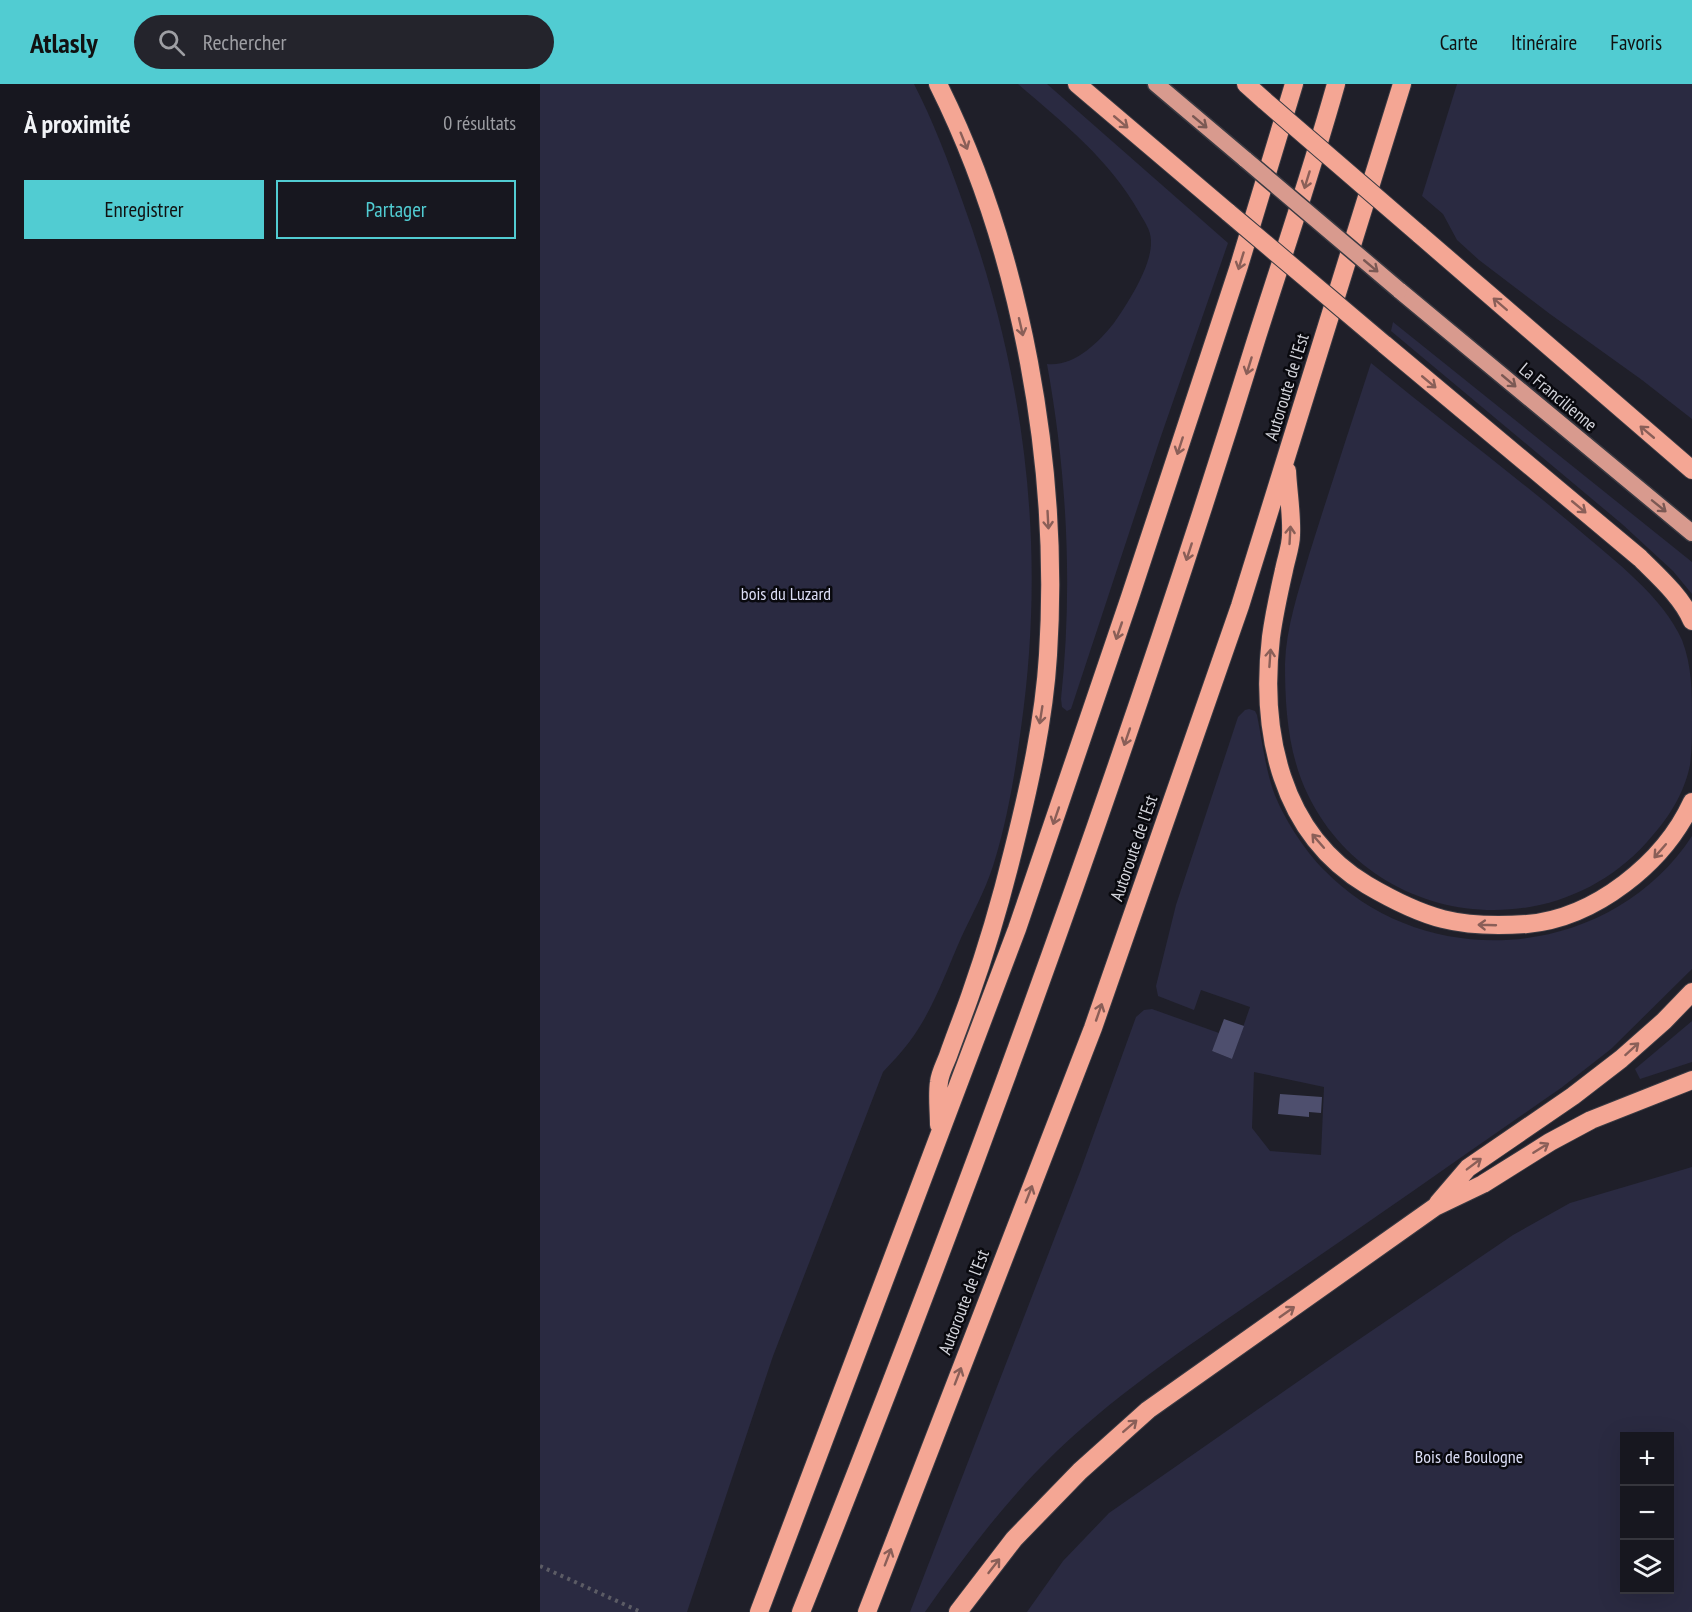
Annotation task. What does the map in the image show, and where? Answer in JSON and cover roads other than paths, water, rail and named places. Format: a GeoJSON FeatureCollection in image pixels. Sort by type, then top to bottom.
{"type":"FeatureCollection","features":[{"type":"Feature","properties":{"kind":"highway"},"geometry":{"type":"LineString","coordinates":[[938,84],[962,137],[993,221],[1029,362],[1046,486],[1050,610],[1044,696],[1024,804],[1000,899],[976,980],[939,1082],[939,1136]]}},
{"type":"Feature","properties":{"kind":"highway"},"geometry":{"type":"LineString","coordinates":[[1077,84],[1640,558],[1668,588],[1692,621]]}},
{"type":"Feature","properties":{"kind":"highway","name":"La Francilienne"},"geometry":{"type":"LineString","coordinates":[[1156,84],[1399,290],[1692,532]]}},
{"type":"Feature","properties":{"kind":"highway"},"geometry":{"type":"LineString","coordinates":[[1246,84],[1692,470]]}},
{"type":"Feature","properties":{"kind":"highway"},"geometry":{"type":"LineString","coordinates":[[759,1612],[1017,929],[1091,714],[1239,266],[1294,84]]}},
{"type":"Feature","properties":{"kind":"highway"},"geometry":{"type":"LineString","coordinates":[[801,1612],[973,1167],[1079,875],[1183,572],[1336,84]]}},
{"type":"Feature","properties":{"kind":"highway","name":"Autoroute de l’Est"},"geometry":{"type":"LineString","coordinates":[[867,1612],[1093,1028],[1240,606],[1402,84]]}},
{"type":"Feature","properties":{"kind":"highway"},"geometry":{"type":"LineString","coordinates":[[1286,461],[1292,536],[1271,637],[1268,680],[1270,723],[1276,760],[1288,797],[1307,829],[1330,856],[1358,879],[1394,901],[1431,917],[1468,925],[1499,926],[1536,923],[1568,915],[1631,880],[1659,853],[1684,819],[1692,802]]}},
{"type":"Feature","properties":{"kind":"highway"},"geometry":{"type":"LineString","coordinates":[[1435,1207],[1468,1167],[1572,1096],[1621,1059],[1664,1021],[1692,992]]}},
{"type":"Feature","properties":{"kind":"highway"},"geometry":{"type":"LineString","coordinates":[[958,1612],[1014,1539],[1080,1471],[1148,1410],[1435,1207],[1484,1184],[1550,1142],[1591,1120],[1692,1080]]}},
{"type":"Feature","properties":{"kind":"park label","name":"bois du Luzard"},"geometry":{"type":"Point","coordinates":[786,594]}},
{"type":"Feature","properties":{"kind":"park label","name":"Bois de Boulogne"},"geometry":{"type":"Point","coordinates":[1469,1457]}}]}
